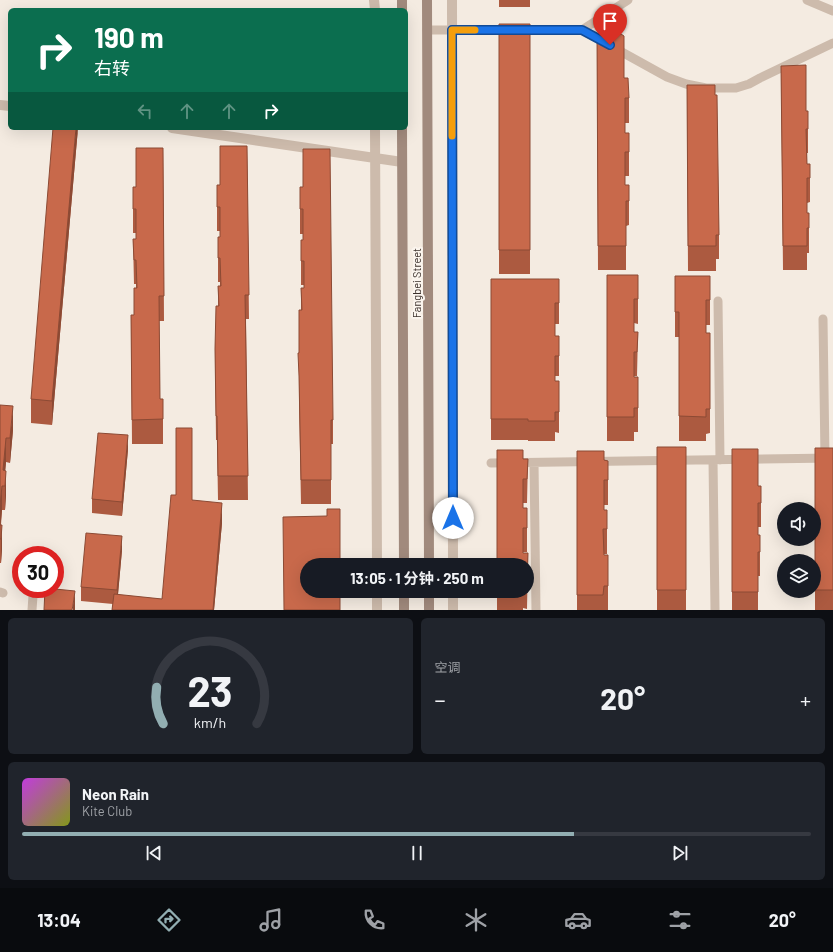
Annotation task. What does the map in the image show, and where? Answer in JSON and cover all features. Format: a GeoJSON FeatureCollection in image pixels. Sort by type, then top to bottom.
{"type":"FeatureCollection","features":[{"type":"Feature","properties":{"kind":"main road","name":"Fangbei Street"},"geometry":{"type":"LineString","coordinates":[[427,0],[429,558]]}},
{"type":"Feature","properties":{"kind":"main road","name":"Fangbei Street"},"geometry":{"type":"LineString","coordinates":[[402,130],[404,558]]}},
{"type":"Feature","properties":{"kind":"main road"},"geometry":{"type":"LineString","coordinates":[[404,598],[404,610]]}},
{"type":"Feature","properties":{"kind":"main road"},"geometry":{"type":"LineString","coordinates":[[429,598],[429,610]]}},
{"type":"Feature","properties":{"kind":"street"},"geometry":{"type":"LineString","coordinates":[[452,0],[453,558]]}},
{"type":"Feature","properties":{"kind":"street"},"geometry":{"type":"LineString","coordinates":[[186,130],[402,162]]}},
{"type":"Feature","properties":{"kind":"street"},"geometry":{"type":"LineString","coordinates":[[375,130],[377,558]]}},
{"type":"Feature","properties":{"kind":"street"},"geometry":{"type":"LineString","coordinates":[[377,598],[377,610]]}},
{"type":"Feature","properties":{"kind":"street"},"geometry":{"type":"LineString","coordinates":[[453,598],[453,610]]}},
{"type":"Feature","properties":{"kind":"lane"},"geometry":{"type":"LineString","coordinates":[[582,30],[628,0]]}},
{"type":"Feature","properties":{"kind":"lane"},"geometry":{"type":"LineString","coordinates":[[807,0],[833,11]]}},
{"type":"Feature","properties":{"kind":"lane"},"geometry":{"type":"LineString","coordinates":[[427,30],[582,30],[667,77],[686,84],[715,89],[736,88],[749,84],[833,43]]}},
{"type":"Feature","properties":{"kind":"lane"},"geometry":{"type":"LineString","coordinates":[[715,610],[718,301]]}},
{"type":"Feature","properties":{"kind":"lane"},"geometry":{"type":"LineString","coordinates":[[491,463],[829,458],[824,319]]}},
{"type":"Feature","properties":{"kind":"lane"},"geometry":{"type":"LineString","coordinates":[[534,463],[536,610]]}},
{"type":"Feature","properties":{"kind":"lane"},"geometry":{"type":"LineString","coordinates":[[32,610],[33,598]]}},
{"type":"Feature","properties":{"kind":"building"},"geometry":{"type":"Polygon","coordinates":[[[499,24],[530,24],[530,250],[499,250],[499,24]]]}},
{"type":"Feature","properties":{"kind":"building"},"geometry":{"type":"Polygon","coordinates":[[[597,34],[621,34],[624,36],[624,78],[628,78],[629,98],[625,98],[625,133],[629,133],[629,152],[625,152],[625,185],[629,185],[629,201],[626,201],[626,246],[598,246],[597,34]]]}},
{"type":"Feature","properties":{"kind":"building"},"geometry":{"type":"Polygon","coordinates":[[[806,65],[806,111],[808,111],[808,129],[806,129],[807,164],[810,164],[810,178],[807,178],[807,213],[809,213],[809,228],[807,228],[807,246],[783,246],[781,66],[806,65]]]}},
{"type":"Feature","properties":{"kind":"building"},"geometry":{"type":"Polygon","coordinates":[[[687,85],[715,85],[715,95],[717,95],[719,235],[716,235],[716,246],[688,246],[687,85]]]}},
{"type":"Feature","properties":{"kind":"building"},"geometry":{"type":"Polygon","coordinates":[[[53,130],[76,130],[52,401],[31,399],[53,130]]]}},
{"type":"Feature","properties":{"kind":"building"},"geometry":{"type":"Polygon","coordinates":[[[220,146],[247,146],[249,295],[245,295],[248,476],[218,476],[215,349],[216,306],[219,306],[218,286],[221,286],[220,258],[218,258],[220,207],[217,207],[217,185],[220,185],[220,146]]]}},
{"type":"Feature","properties":{"kind":"building"},"geometry":{"type":"Polygon","coordinates":[[[136,148],[163,148],[164,296],[159,296],[160,399],[163,399],[163,419],[132,420],[131,315],[134,315],[134,288],[137,288],[136,260],[134,260],[133,239],[136,239],[136,209],[133,209],[133,187],[136,187],[136,148]]]}},
{"type":"Feature","properties":{"kind":"building"},"geometry":{"type":"Polygon","coordinates":[[[303,149],[330,149],[333,420],[331,420],[331,480],[301,480],[298,353],[299,310],[302,310],[301,288],[304,288],[304,261],[301,261],[303,209],[300,209],[300,187],[303,187],[303,149]]]}},
{"type":"Feature","properties":{"kind":"building"},"geometry":{"type":"Polygon","coordinates":[[[607,275],[638,275],[638,299],[634,299],[634,332],[638,332],[637,352],[634,352],[634,377],[638,377],[638,408],[634,408],[634,417],[607,417],[607,275]]]}},
{"type":"Feature","properties":{"kind":"building"},"geometry":{"type":"Polygon","coordinates":[[[675,276],[710,276],[710,300],[706,300],[706,333],[710,333],[710,409],[706,409],[706,417],[679,416],[679,312],[675,312],[675,276]]]}},
{"type":"Feature","properties":{"kind":"building"},"geometry":{"type":"Polygon","coordinates":[[[491,279],[559,279],[559,303],[555,303],[555,336],[559,336],[559,356],[555,356],[555,381],[559,381],[559,412],[555,412],[555,421],[491,419],[491,279]]]}},
{"type":"Feature","properties":{"kind":"building"},"geometry":{"type":"Polygon","coordinates":[[[0,405],[13,406],[10,438],[6,438],[3,470],[6,471],[5,486],[2,486],[0,506],[0,405]]]}},
{"type":"Feature","properties":{"kind":"building"},"geometry":{"type":"Polygon","coordinates":[[[176,428],[192,428],[192,500],[222,503],[213,610],[112,610],[114,594],[162,599],[171,495],[176,495],[176,428]]]}},
{"type":"Feature","properties":{"kind":"building"},"geometry":{"type":"Polygon","coordinates":[[[98,433],[128,435],[122,502],[92,499],[98,433]]]}},
{"type":"Feature","properties":{"kind":"building"},"geometry":{"type":"Polygon","coordinates":[[[657,447],[686,447],[686,590],[657,590],[657,447]]]}},
{"type":"Feature","properties":{"kind":"building"},"geometry":{"type":"Polygon","coordinates":[[[815,448],[833,448],[833,590],[821,590],[821,554],[815,554],[815,546],[821,546],[821,502],[815,502],[815,448]]]}},
{"type":"Feature","properties":{"kind":"building"},"geometry":{"type":"Polygon","coordinates":[[[732,449],[758,449],[758,486],[761,486],[761,503],[758,503],[758,535],[760,535],[760,552],[758,552],[758,592],[732,592],[732,449]]]}},
{"type":"Feature","properties":{"kind":"building"},"geometry":{"type":"Polygon","coordinates":[[[497,450],[523,450],[523,459],[528,459],[527,479],[523,479],[523,508],[527,508],[527,528],[523,528],[523,553],[528,553],[528,558],[497,558],[497,450]]]}},
{"type":"Feature","properties":{"kind":"building"},"geometry":{"type":"Polygon","coordinates":[[[577,451],[604,451],[604,460],[608,461],[608,480],[604,480],[604,510],[607,510],[607,529],[603,529],[604,555],[608,555],[608,586],[604,586],[603,595],[577,595],[577,451]]]}},
{"type":"Feature","properties":{"kind":"building"},"geometry":{"type":"Polygon","coordinates":[[[327,509],[340,509],[340,558],[300,558],[300,598],[340,598],[340,610],[284,610],[283,517],[327,516],[327,509]]]}},
{"type":"Feature","properties":{"kind":"building"},"geometry":{"type":"Polygon","coordinates":[[[0,525],[2,525],[1,539],[0,539],[0,525]]]}},
{"type":"Feature","properties":{"kind":"building"},"geometry":{"type":"Polygon","coordinates":[[[86,533],[122,536],[117,590],[81,587],[86,533]]]}},
{"type":"Feature","properties":{"kind":"building"},"geometry":{"type":"Polygon","coordinates":[[[64,590],[75,591],[72,610],[44,610],[45,598],[64,598],[64,590]]]}},
{"type":"Feature","properties":{"kind":"slow traffic"},"geometry":{"type":"LineString","coordinates":[[452,136],[452,30],[475,30]]}},
{"type":"Feature","properties":{"kind":"route"},"geometry":{"type":"LineString","coordinates":[[453,518],[452,30],[582,30],[610,45]]}}]}
